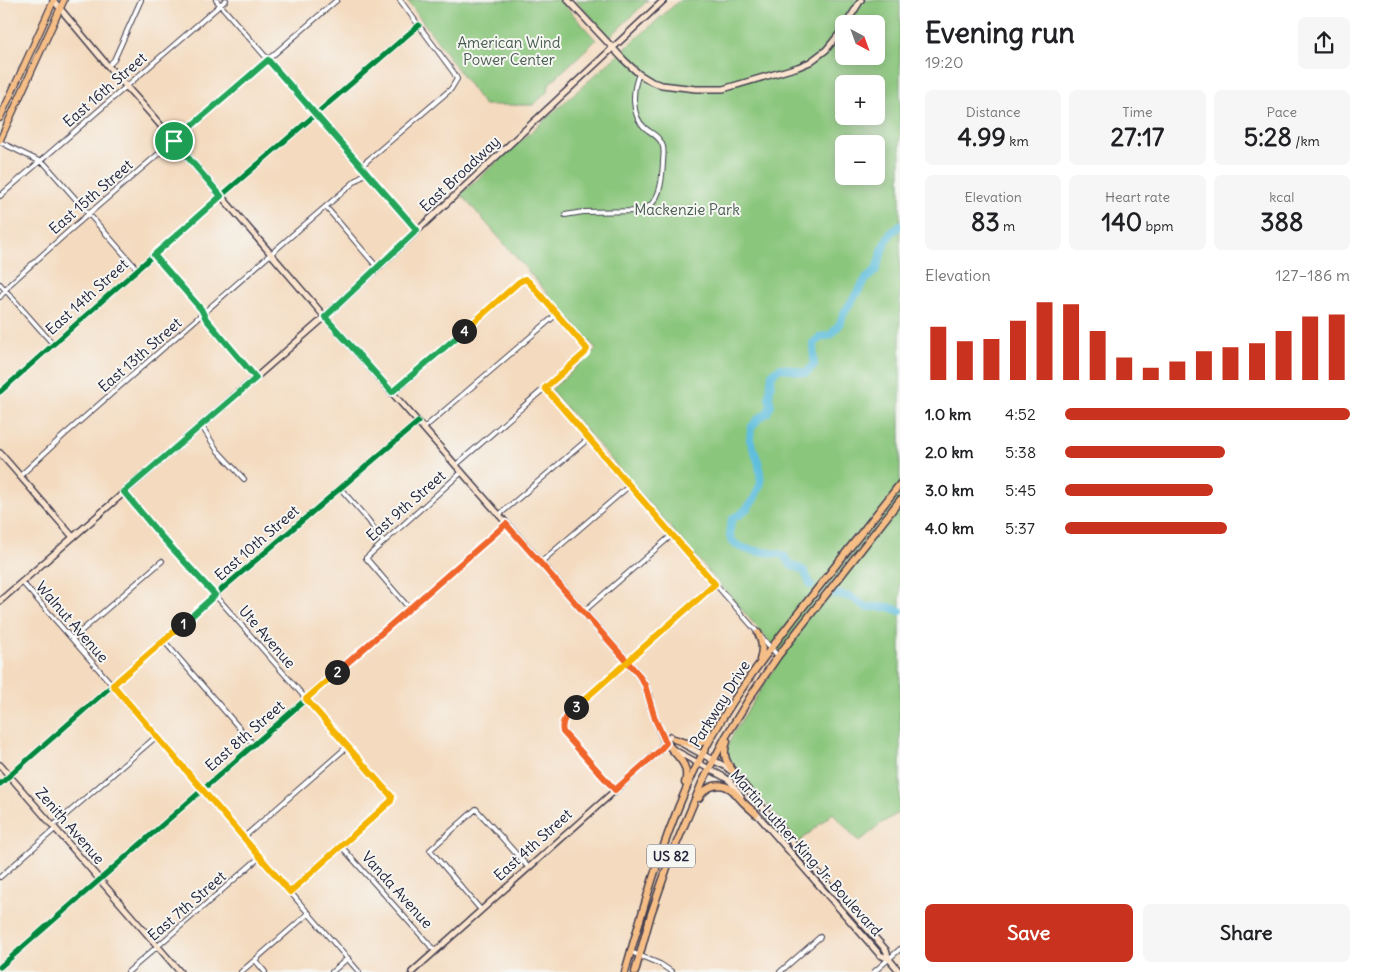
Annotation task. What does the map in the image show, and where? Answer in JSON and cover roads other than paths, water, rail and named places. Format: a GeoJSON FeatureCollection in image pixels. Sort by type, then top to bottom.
{"type":"FeatureCollection","features":[{"type":"Feature","properties":{"kind":"highway","name":"Parkway Drive"},"geometry":{"type":"LineString","coordinates":[[626,972],[654,874],[679,804],[702,754],[732,703],[771,648],[900,484]]}},
{"type":"Feature","properties":{"kind":"highway","name":"Parkway Drive"},"geometry":{"type":"LineString","coordinates":[[635,972],[661,884],[689,814],[709,769],[736,720],[778,656],[900,500]]}},
{"type":"Feature","properties":{"kind":"highway"},"geometry":{"type":"LineString","coordinates":[[756,669],[762,654],[761,640],[758,633]]}},
{"type":"Feature","properties":{"kind":"highway"},"geometry":{"type":"LineString","coordinates":[[672,737],[694,745],[701,744],[709,737],[732,703]]}},
{"type":"Feature","properties":{"kind":"highway"},"geometry":{"type":"LineString","coordinates":[[734,774],[725,754],[736,720]]}},
{"type":"Feature","properties":{"kind":"highway"},"geometry":{"type":"LineString","coordinates":[[667,744],[683,762],[687,771],[687,778],[679,804]]}},
{"type":"Feature","properties":{"kind":"highway"},"geometry":{"type":"LineString","coordinates":[[689,814],[705,790],[719,785],[733,791],[756,814]]}},
{"type":"Feature","properties":{"kind":"main road"},"geometry":{"type":"LineString","coordinates":[[0,118],[54,0],[108,66],[325,317],[638,674],[645,685],[659,728],[667,744]]}},
{"type":"Feature","properties":{"kind":"main road"},"geometry":{"type":"LineString","coordinates":[[0,141],[64,0]]}},
{"type":"Feature","properties":{"kind":"main road"},"geometry":{"type":"LineString","coordinates":[[568,0],[638,74],[652,82],[676,88],[710,90],[729,87],[798,68],[826,50],[835,39]]}},
{"type":"Feature","properties":{"kind":"main road","name":"East Broadway"},"geometry":{"type":"LineString","coordinates":[[0,601],[325,317],[664,0]]}},
{"type":"Feature","properties":{"kind":"main road"},"geometry":{"type":"LineString","coordinates":[[852,15],[861,0]]}},
{"type":"Feature","properties":{"kind":"main road"},"geometry":{"type":"LineString","coordinates":[[0,453],[73,537]]}},
{"type":"Feature","properties":{"kind":"main road","name":"Martin Luther King Jr. Boulevard"},"geometry":{"type":"LineString","coordinates":[[659,728],[726,767],[734,774],[886,950],[889,959],[900,972]]}},
{"type":"Feature","properties":{"kind":"main road","name":"East 4th Street"},"geometry":{"type":"LineString","coordinates":[[412,972],[667,744],[672,737]]}},
{"type":"Feature","properties":{"kind":"main road","name":"Martin Luther King Jr. Boulevard"},"geometry":{"type":"LineString","coordinates":[[667,744],[730,782],[880,955],[889,959]]}},
{"type":"Feature","properties":{"kind":"main road","name":"Zenith Avenue"},"geometry":{"type":"LineString","coordinates":[[0,765],[180,972]]}},
{"type":"Feature","properties":{"kind":"street"},"geometry":{"type":"LineString","coordinates":[[108,66],[114,60],[141,0]]}},
{"type":"Feature","properties":{"kind":"street"},"geometry":{"type":"LineString","coordinates":[[216,0],[417,230]]}},
{"type":"Feature","properties":{"kind":"street","name":"East 16th Street"},"geometry":{"type":"LineString","coordinates":[[0,196],[226,0]]}},
{"type":"Feature","properties":{"kind":"street","name":"East 15th Street"},"geometry":{"type":"LineString","coordinates":[[0,297],[10,284],[89,214],[337,0]]}},
{"type":"Feature","properties":{"kind":"street"},"geometry":{"type":"LineString","coordinates":[[361,166],[451,89],[457,78],[400,0]]}},
{"type":"Feature","properties":{"kind":"street","name":"East 14th Street"},"geometry":{"type":"LineString","coordinates":[[0,392],[418,25]]}},
{"type":"Feature","properties":{"kind":"street"},"geometry":{"type":"LineString","coordinates":[[565,215],[583,212],[640,211],[648,207],[656,198],[662,179],[663,147],[660,140],[644,128],[637,115],[634,93],[638,74]]}},
{"type":"Feature","properties":{"kind":"street"},"geometry":{"type":"LineString","coordinates":[[0,141],[45,164],[137,270]]}},
{"type":"Feature","properties":{"kind":"street","name":"East 13th Street"},"geometry":{"type":"LineString","coordinates":[[20,476],[366,172]]}},
{"type":"Feature","properties":{"kind":"street"},"geometry":{"type":"LineString","coordinates":[[326,207],[378,267]]}},
{"type":"Feature","properties":{"kind":"street"},"geometry":{"type":"LineString","coordinates":[[154,255],[201,309],[206,319],[256,378]]}},
{"type":"Feature","properties":{"kind":"street"},"geometry":{"type":"LineString","coordinates":[[392,392],[519,282],[525,279],[529,282],[557,314],[424,428]]}},
{"type":"Feature","properties":{"kind":"street"},"geometry":{"type":"LineString","coordinates":[[0,284],[53,344]]}},
{"type":"Feature","properties":{"kind":"street","name":"East 9th Street"},"geometry":{"type":"LineString","coordinates":[[456,466],[585,353],[587,349],[557,314]]}},
{"type":"Feature","properties":{"kind":"street"},"geometry":{"type":"LineString","coordinates":[[545,388],[778,656]]}},
{"type":"Feature","properties":{"kind":"street","name":"East 10th Street"},"geometry":{"type":"LineString","coordinates":[[0,784],[215,595],[418,422]]}},
{"type":"Feature","properties":{"kind":"street"},"geometry":{"type":"LineString","coordinates":[[201,425],[217,450],[244,479]]}},
{"type":"Feature","properties":{"kind":"street"},"geometry":{"type":"LineString","coordinates":[[499,516],[588,438]]}},
{"type":"Feature","properties":{"kind":"street","name":"East 9th Street"},"geometry":{"type":"LineString","coordinates":[[410,608],[366,558],[462,472]]}},
{"type":"Feature","properties":{"kind":"street"},"geometry":{"type":"LineString","coordinates":[[540,563],[629,486]]}},
{"type":"Feature","properties":{"kind":"street"},"geometry":{"type":"LineString","coordinates":[[340,488],[369,522],[383,542]]}},
{"type":"Feature","properties":{"kind":"street","name":"Ute Avenue"},"geometry":{"type":"LineString","coordinates":[[124,492],[156,531],[215,595],[392,797],[391,801],[341,846]]}},
{"type":"Feature","properties":{"kind":"street","name":"East 8th Street"},"geometry":{"type":"LineString","coordinates":[[0,967],[506,524]]}},
{"type":"Feature","properties":{"kind":"street"},"geometry":{"type":"LineString","coordinates":[[583,612],[672,535]]}},
{"type":"Feature","properties":{"kind":"street"},"geometry":{"type":"LineString","coordinates":[[72,639],[162,561]]}},
{"type":"Feature","properties":{"kind":"street","name":"Walnut Avenue"},"geometry":{"type":"LineString","coordinates":[[22,582],[360,972]]}},
{"type":"Feature","properties":{"kind":"street"},"geometry":{"type":"LineString","coordinates":[[615,790],[562,730],[564,719],[626,661],[715,584]]}},
{"type":"Feature","properties":{"kind":"street"},"geometry":{"type":"LineString","coordinates":[[164,640],[254,745]]}},
{"type":"Feature","properties":{"kind":"street"},"geometry":{"type":"LineString","coordinates":[[0,877],[157,736]]}},
{"type":"Feature","properties":{"kind":"street"},"geometry":{"type":"LineString","coordinates":[[243,838],[348,746]]}},
{"type":"Feature","properties":{"kind":"street"},"geometry":{"type":"LineString","coordinates":[[481,910],[430,850],[476,809],[528,867]]}},
{"type":"Feature","properties":{"kind":"street"},"geometry":{"type":"LineString","coordinates":[[290,892],[341,846]]}},
{"type":"Feature","properties":{"kind":"street","name":"Vanda Avenue"},"geometry":{"type":"LineString","coordinates":[[341,846],[434,951]]}},
{"type":"Feature","properties":{"kind":"street","name":"East 7th Street"},"geometry":{"type":"LineString","coordinates":[[128,972],[260,857]]}},
{"type":"Feature","properties":{"kind":"street"},"geometry":{"type":"LineString","coordinates":[[241,972],[309,913]]}},
{"type":"Feature","properties":{"kind":"street"},"geometry":{"type":"LineString","coordinates":[[780,972],[820,938]]}},
{"type":"Feature","properties":{"kind":"street"},"geometry":{"type":"LineString","coordinates":[[874,972],[900,949]]}},
{"type":"Feature","properties":{"kind":"street"},"geometry":{"type":"LineString","coordinates":[[631,952],[660,964],[672,972]]}},
{"type":"Feature","properties":{"kind":"street"},"geometry":{"type":"LineString","coordinates":[[332,972],[348,958]]}},
{"type":"Feature","properties":{"kind":"street"},"geometry":{"type":"LineString","coordinates":[[255,960],[266,972]]}},
{"type":"Feature","properties":{"kind":"waterway"},"geometry":{"type":"LineString","coordinates":[[811,585],[804,571],[791,565],[783,555],[744,548],[731,539],[730,530],[733,518],[741,514],[748,507],[761,483],[759,464],[750,440],[751,428],[758,419],[767,413],[771,405],[769,397],[772,374],[780,368],[806,373],[814,365],[813,343],[821,337],[831,335],[839,325],[844,313],[866,279],[876,270],[884,245],[890,234],[900,225]]}},
{"type":"Feature","properties":{"kind":"waterway"},"geometry":{"type":"LineString","coordinates":[[835,594],[851,597],[866,607],[889,607],[900,611]]}},
{"type":"Feature","properties":{"kind":"park label","name":"American Wind Power Center"},"geometry":{"type":"Point","coordinates":[509,52]}},
{"type":"Feature","properties":{"kind":"park label","name":"Mackenzie Park"},"geometry":{"type":"Point","coordinates":[687,210]}}]}
